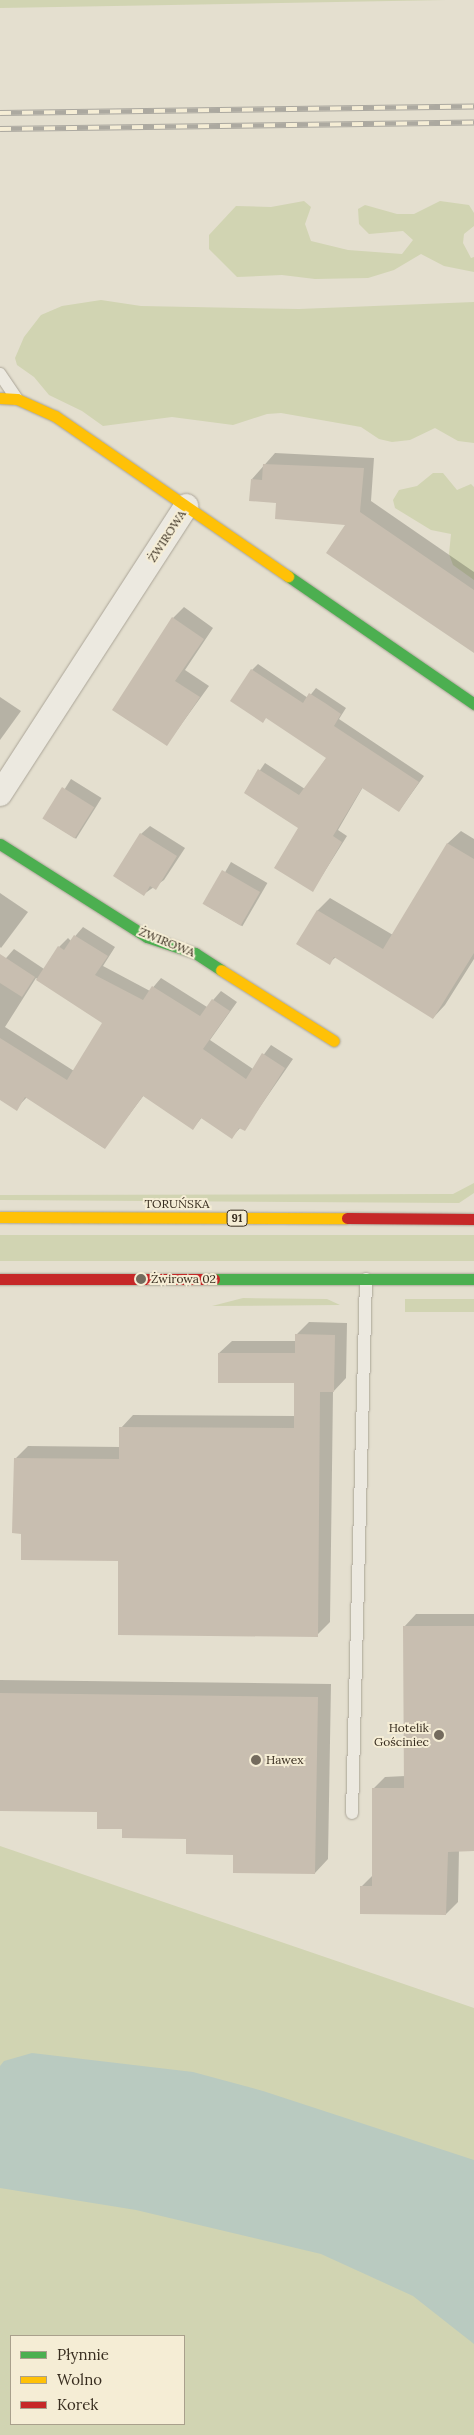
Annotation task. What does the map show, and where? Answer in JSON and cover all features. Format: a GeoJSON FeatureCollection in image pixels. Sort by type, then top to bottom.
{"type":"FeatureCollection","features":[{"type":"Feature","properties":{"kind":"street"},"geometry":{"type":"LineString","coordinates":[[0,398],[17,399],[55,416],[474,704]]}},
{"type":"Feature","properties":{"kind":"street","name":"ŻWIROWA"},"geometry":{"type":"LineString","coordinates":[[0,794],[186,506]]}},
{"type":"Feature","properties":{"kind":"street","name":"ŻWIROWA"},"geometry":{"type":"LineString","coordinates":[[0,844],[147,937],[195,953],[334,1041]]}},
{"type":"Feature","properties":{"kind":"street","name":"TORUŃSKA"},"geometry":{"type":"LineString","coordinates":[[0,1217],[474,1218]]}},
{"type":"Feature","properties":{"kind":"street"},"geometry":{"type":"LineString","coordinates":[[0,1279],[474,1279]]}},
{"type":"Feature","properties":{"kind":"lane"},"geometry":{"type":"LineString","coordinates":[[0,374],[17,399]]}},
{"type":"Feature","properties":{"kind":"lane"},"geometry":{"type":"LineString","coordinates":[[352,1812],[366,1279]]}},
{"type":"Feature","properties":{"kind":"green space"},"geometry":{"type":"Polygon","coordinates":[[[0,0],[446,0],[0,8],[0,0]]]}},
{"type":"Feature","properties":{"kind":"green space"},"geometry":{"type":"Polygon","coordinates":[[[304,201],[311,207],[305,224],[311,241],[348,250],[402,254],[413,240],[403,231],[369,234],[359,224],[358,209],[365,205],[397,214],[414,214],[440,201],[469,205],[474,213],[474,226],[464,234],[463,243],[471,258],[474,257],[474,272],[444,266],[421,254],[394,270],[368,278],[315,279],[282,275],[237,277],[209,249],[209,235],[236,206],[271,207],[304,201]]]}},
{"type":"Feature","properties":{"kind":"green space"},"geometry":{"type":"Polygon","coordinates":[[[101,300],[141,306],[299,309],[474,302],[474,443],[458,441],[435,428],[410,440],[392,442],[379,439],[361,427],[281,413],[267,414],[233,425],[172,417],[103,426],[82,411],[49,395],[34,377],[17,365],[15,358],[24,337],[41,315],[62,306],[101,300]]]}},
{"type":"Feature","properties":{"kind":"green space"},"geometry":{"type":"Polygon","coordinates":[[[433,473],[443,473],[457,490],[471,484],[474,487],[474,580],[453,565],[449,554],[451,534],[431,530],[395,508],[393,500],[399,490],[417,486],[433,473]]]}},
{"type":"Feature","properties":{"kind":"green space"},"geometry":{"type":"Polygon","coordinates":[[[474,1183],[474,1193],[459,1203],[0,1200],[0,1195],[453,1194],[474,1183]]]}},
{"type":"Feature","properties":{"kind":"green space"},"geometry":{"type":"Polygon","coordinates":[[[0,1235],[474,1235],[474,1261],[0,1261],[0,1235]]]}},
{"type":"Feature","properties":{"kind":"green space"},"geometry":{"type":"Polygon","coordinates":[[[243,1298],[327,1299],[340,1305],[212,1306],[243,1298]]]}},
{"type":"Feature","properties":{"kind":"green space"},"geometry":{"type":"Polygon","coordinates":[[[405,1299],[474,1299],[474,1312],[405,1312],[405,1299]]]}},
{"type":"Feature","properties":{"kind":"green space"},"geometry":{"type":"Polygon","coordinates":[[[0,1846],[474,2008],[474,2435],[0,2435],[0,1846]]]}},
{"type":"Feature","properties":{"kind":"shaded area"},"geometry":{"type":"Polygon","coordinates":[[[32,2053],[193,2072],[263,2091],[474,2160],[474,2344],[413,2296],[321,2254],[136,2210],[0,2188],[0,2066],[4,2061],[32,2053]]]}},
{"type":"Feature","properties":{"kind":"building"},"geometry":{"type":"Polygon","coordinates":[[[263,464],[364,468],[360,512],[474,590],[474,653],[326,553],[345,525],[275,519],[276,503],[249,501],[251,479],[262,480],[263,464]]]}},
{"type":"Feature","properties":{"kind":"building"},"geometry":{"type":"Polygon","coordinates":[[[172,617],[204,639],[175,681],[200,697],[167,746],[112,710],[172,617]]]}},
{"type":"Feature","properties":{"kind":"building"},"geometry":{"type":"Polygon","coordinates":[[[251,669],[303,703],[309,693],[325,703],[341,714],[334,726],[419,782],[399,812],[362,788],[333,836],[342,842],[313,892],[274,868],[298,828],[244,793],[258,769],[299,795],[326,758],[266,718],[263,723],[230,701],[251,669]]]}},
{"type":"Feature","properties":{"kind":"building"},"geometry":{"type":"Polygon","coordinates":[[[62,787],[94,807],[75,839],[42,818],[62,787]]]}},
{"type":"Feature","properties":{"kind":"building"},"geometry":{"type":"Polygon","coordinates":[[[140,833],[177,856],[156,890],[150,886],[144,896],[113,876],[140,833]]]}},
{"type":"Feature","properties":{"kind":"building"},"geometry":{"type":"Polygon","coordinates":[[[447,843],[474,859],[474,953],[433,1019],[334,957],[330,965],[296,944],[317,910],[383,949],[447,843]]]}},
{"type":"Feature","properties":{"kind":"building"},"geometry":{"type":"Polygon","coordinates":[[[222,870],[260,892],[241,926],[202,904],[222,870]]]}},
{"type":"Feature","properties":{"kind":"building"},"geometry":{"type":"Polygon","coordinates":[[[74,935],[108,956],[95,975],[143,1000],[152,986],[200,1016],[212,999],[230,1011],[203,1049],[246,1079],[262,1053],[285,1068],[245,1131],[239,1128],[232,1139],[201,1118],[193,1130],[143,1096],[105,1149],[25,1097],[17,1111],[0,1100],[0,1038],[67,1080],[102,1023],[36,980],[58,946],[64,950],[74,935]]]}},
{"type":"Feature","properties":{"kind":"building"},"geometry":{"type":"Polygon","coordinates":[[[0,954],[35,977],[22,997],[0,983],[0,954]]]}},
{"type":"Feature","properties":{"kind":"building"},"geometry":{"type":"Polygon","coordinates":[[[295,1334],[335,1335],[334,1392],[320,1392],[318,1637],[118,1635],[118,1561],[21,1560],[21,1534],[12,1533],[14,1458],[119,1459],[119,1427],[294,1428],[294,1383],[218,1383],[218,1353],[295,1353],[295,1334]]]}},
{"type":"Feature","properties":{"kind":"building","name":"Hotelik Gościniec"},"geometry":{"type":"Polygon","coordinates":[[[403,1626],[474,1626],[474,1851],[448,1852],[446,1915],[360,1914],[360,1886],[372,1886],[372,1788],[404,1788],[403,1626]]]}},
{"type":"Feature","properties":{"kind":"building"},"geometry":{"type":"Polygon","coordinates":[[[0,1693],[318,1697],[315,1874],[233,1873],[233,1855],[186,1854],[186,1839],[122,1838],[122,1829],[97,1829],[97,1812],[0,1811],[0,1693]]]}},
{"type":"Feature","properties":{"kind":"railway"},"geometry":{"type":"LineString","coordinates":[[0,113],[474,106]]}},
{"type":"Feature","properties":{"kind":"railway"},"geometry":{"type":"LineString","coordinates":[[0,129],[474,122]]}},
{"type":"Feature","properties":{"kind":"traffic: fast"},"geometry":{"type":"LineString","coordinates":[[288,576],[474,704]]}},
{"type":"Feature","properties":{"kind":"traffic: fast"},"geometry":{"type":"LineString","coordinates":[[0,844],[147,937],[195,953],[221,970]]}},
{"type":"Feature","properties":{"kind":"traffic: fast"},"geometry":{"type":"LineString","coordinates":[[214,1279],[474,1279]]}},
{"type":"Feature","properties":{"kind":"traffic: slow"},"geometry":{"type":"LineString","coordinates":[[0,398],[17,399],[55,416],[288,576]]}},
{"type":"Feature","properties":{"kind":"traffic: slow"},"geometry":{"type":"LineString","coordinates":[[221,970],[334,1041]]}},
{"type":"Feature","properties":{"kind":"traffic: slow"},"geometry":{"type":"LineString","coordinates":[[0,1217],[347,1218]]}},
{"type":"Feature","properties":{"kind":"traffic: jam"},"geometry":{"type":"LineString","coordinates":[[347,1218],[474,1219]]}},
{"type":"Feature","properties":{"kind":"traffic: jam"},"geometry":{"type":"LineString","coordinates":[[0,1279],[214,1279]]}},
{"type":"Feature","properties":{"kind":"place","name":"Żwirowa 02"},"geometry":{"type":"Point","coordinates":[141,1279]}},
{"type":"Feature","properties":{"kind":"place","name":"Hotelik Gościniec"},"geometry":{"type":"Point","coordinates":[439,1735]}},
{"type":"Feature","properties":{"kind":"place","name":"Hawex"},"geometry":{"type":"Point","coordinates":[256,1760]}}]}
